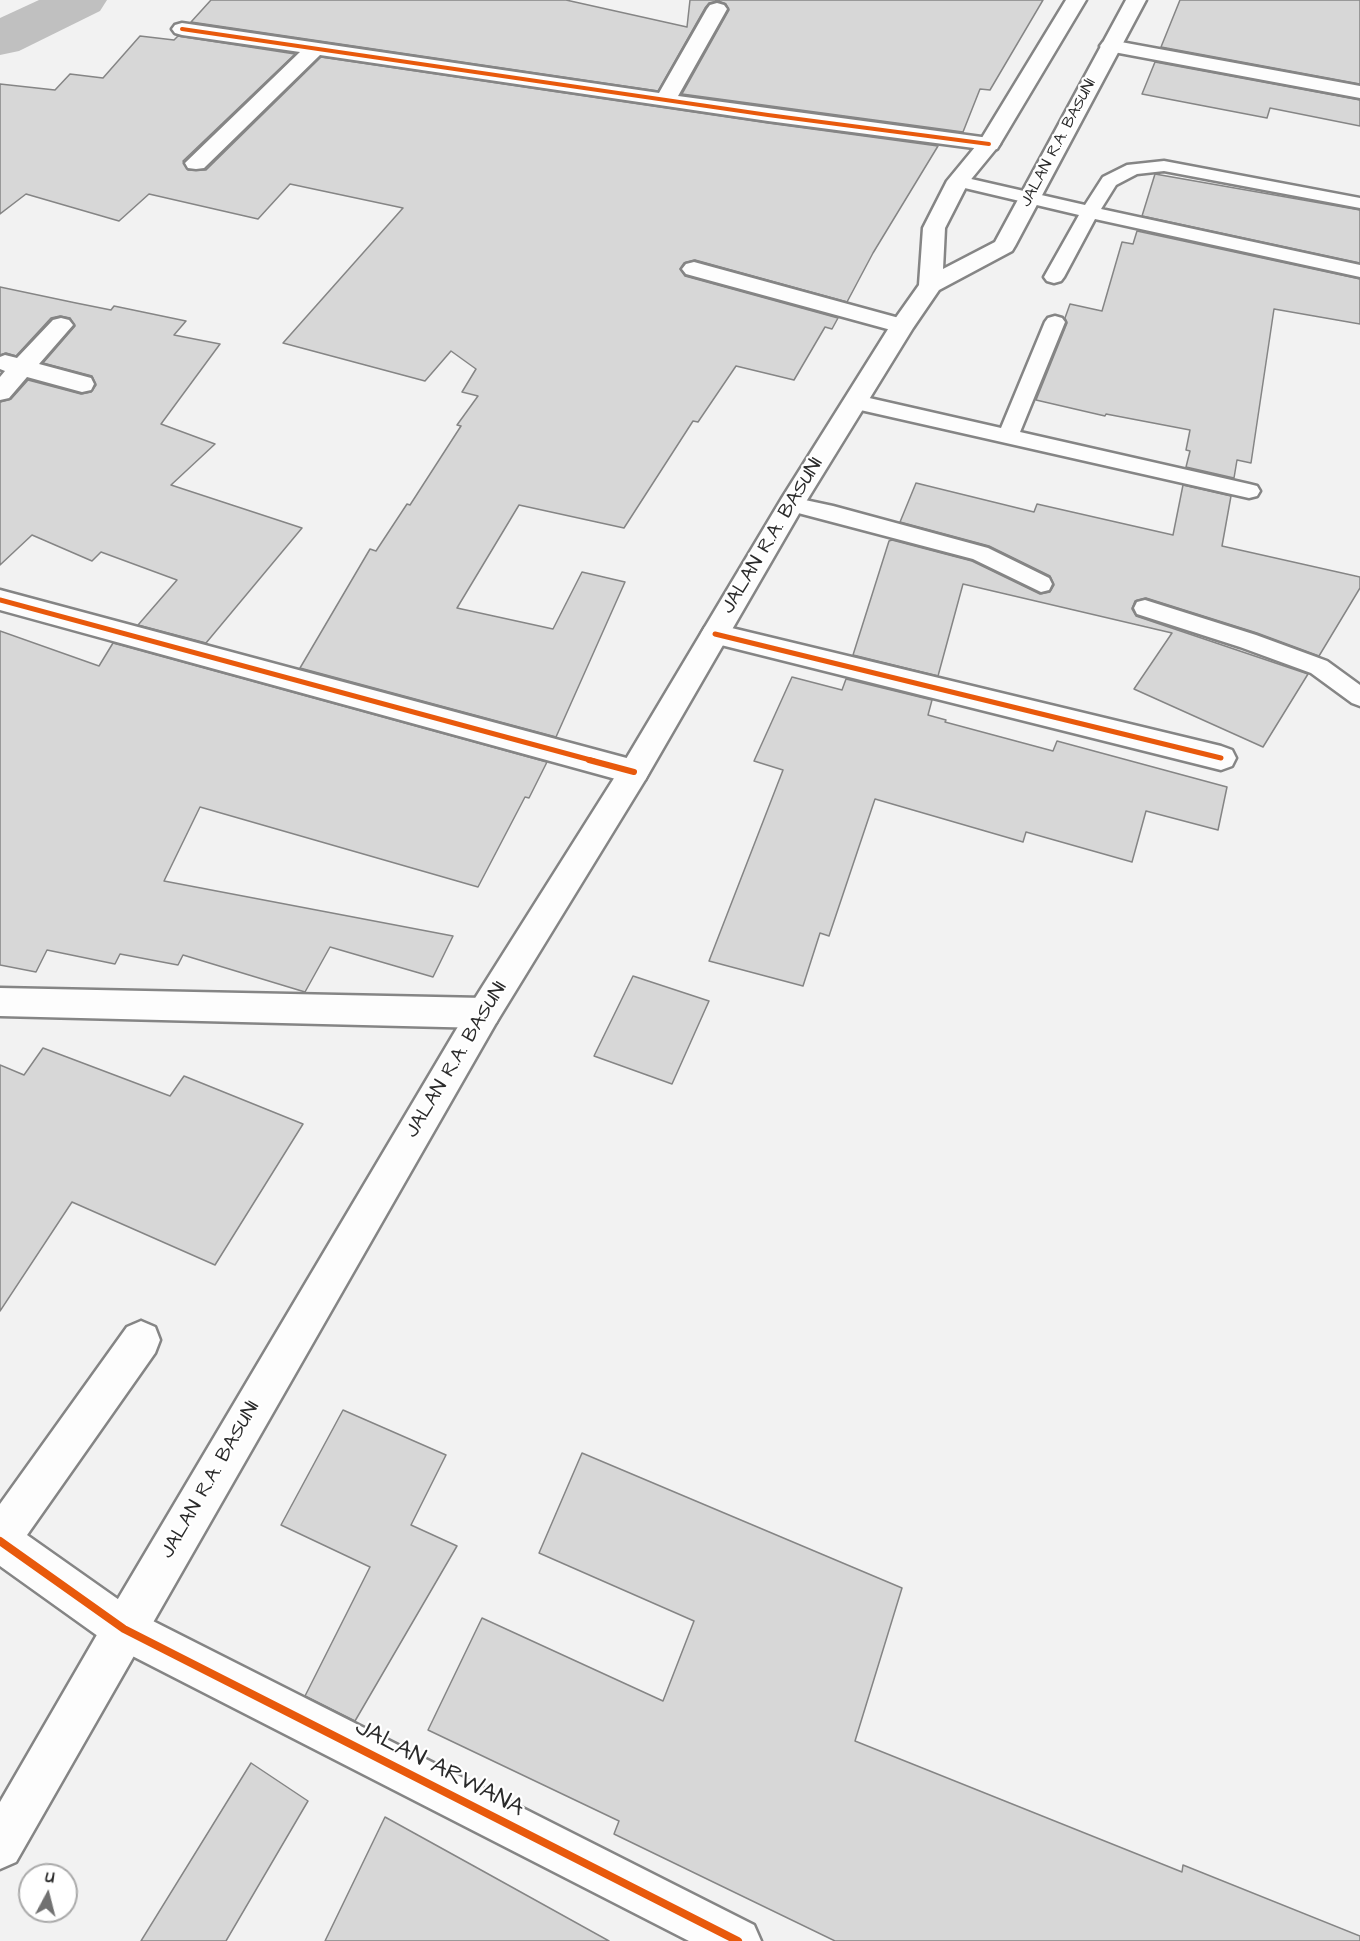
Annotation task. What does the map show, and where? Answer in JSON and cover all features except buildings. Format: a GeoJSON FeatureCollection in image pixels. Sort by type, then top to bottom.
{"type":"FeatureCollection","features":[{"type":"Feature","properties":{"kind":"street"},"geometry":{"type":"LineString","coordinates":[[932,285],[934,228],[958,181],[989,144],[1076,0]]}},
{"type":"Feature","properties":{"kind":"street","name":"JALAN R.A. BASUNI"},"geometry":{"type":"LineString","coordinates":[[0,1846],[124,1629],[484,1013],[634,771],[791,504],[902,326],[932,285],[1005,246],[1136,0]]}},
{"type":"Feature","properties":{"kind":"street"},"geometry":{"type":"LineString","coordinates":[[666,99],[717,9]]}},
{"type":"Feature","properties":{"kind":"street"},"geometry":{"type":"LineString","coordinates":[[182,29],[768,115],[989,144]]}},
{"type":"Feature","properties":{"kind":"street"},"geometry":{"type":"LineString","coordinates":[[1110,46],[1360,92]]}},
{"type":"Feature","properties":{"kind":"street"},"geometry":{"type":"LineString","coordinates":[[196,163],[315,49]]}},
{"type":"Feature","properties":{"kind":"street"},"geometry":{"type":"LineString","coordinates":[[694,269],[902,326]]}},
{"type":"Feature","properties":{"kind":"street"},"geometry":{"type":"LineString","coordinates":[[0,392],[11,365],[61,325]]}},
{"type":"Feature","properties":{"kind":"street"},"geometry":{"type":"LineString","coordinates":[[11,365],[82,384]]}},
{"type":"Feature","properties":{"kind":"street"},"geometry":{"type":"LineString","coordinates":[[0,600],[634,771]]}},
{"type":"Feature","properties":{"kind":"street"},"geometry":{"type":"LineString","coordinates":[[714,634],[1221,758]]}},
{"type":"Feature","properties":{"kind":"street"},"geometry":{"type":"LineString","coordinates":[[0,1002],[484,1013]]}},
{"type":"Feature","properties":{"kind":"street"},"geometry":{"type":"LineString","coordinates":[[0,1540],[141,1340]]}},
{"type":"Feature","properties":{"kind":"street","name":"JALAN ARWANA"},"geometry":{"type":"LineString","coordinates":[[0,1540],[124,1629],[738,1941]]}},
{"type":"Feature","properties":{"kind":"lane"},"geometry":{"type":"LineString","coordinates":[[1054,277],[1109,182],[1133,169],[1164,166],[1360,203]]}},
{"type":"Feature","properties":{"kind":"lane"},"geometry":{"type":"LineString","coordinates":[[958,181],[1089,213],[1360,271]]}},
{"type":"Feature","properties":{"kind":"lane"},"geometry":{"type":"LineString","coordinates":[[1008,436],[1055,322]]}},
{"type":"Feature","properties":{"kind":"lane"},"geometry":{"type":"LineString","coordinates":[[856,402],[1249,491]]}},
{"type":"Feature","properties":{"kind":"lane"},"geometry":{"type":"LineString","coordinates":[[791,504],[833,513],[980,553],[1041,584]]}},
{"type":"Feature","properties":{"kind":"lane"},"geometry":{"type":"LineString","coordinates":[[1145,608],[1248,641],[1319,667],[1360,697]]}},
{"type":"Feature","properties":{"kind":"waterway"},"geometry":{"type":"LineString","coordinates":[[0,39],[81,0]]}},
{"type":"Feature","properties":{"kind":"cycle path"},"geometry":{"type":"LineString","coordinates":[[182,29],[768,115],[989,144]]}},
{"type":"Feature","properties":{"kind":"cycle path"},"geometry":{"type":"LineString","coordinates":[[0,600],[634,772]]}},
{"type":"Feature","properties":{"kind":"cycle path"},"geometry":{"type":"LineString","coordinates":[[715,634],[1221,758]]}},
{"type":"Feature","properties":{"kind":"cycle path"},"geometry":{"type":"LineString","coordinates":[[0,1541],[124,1629],[738,1941]]}}]}
